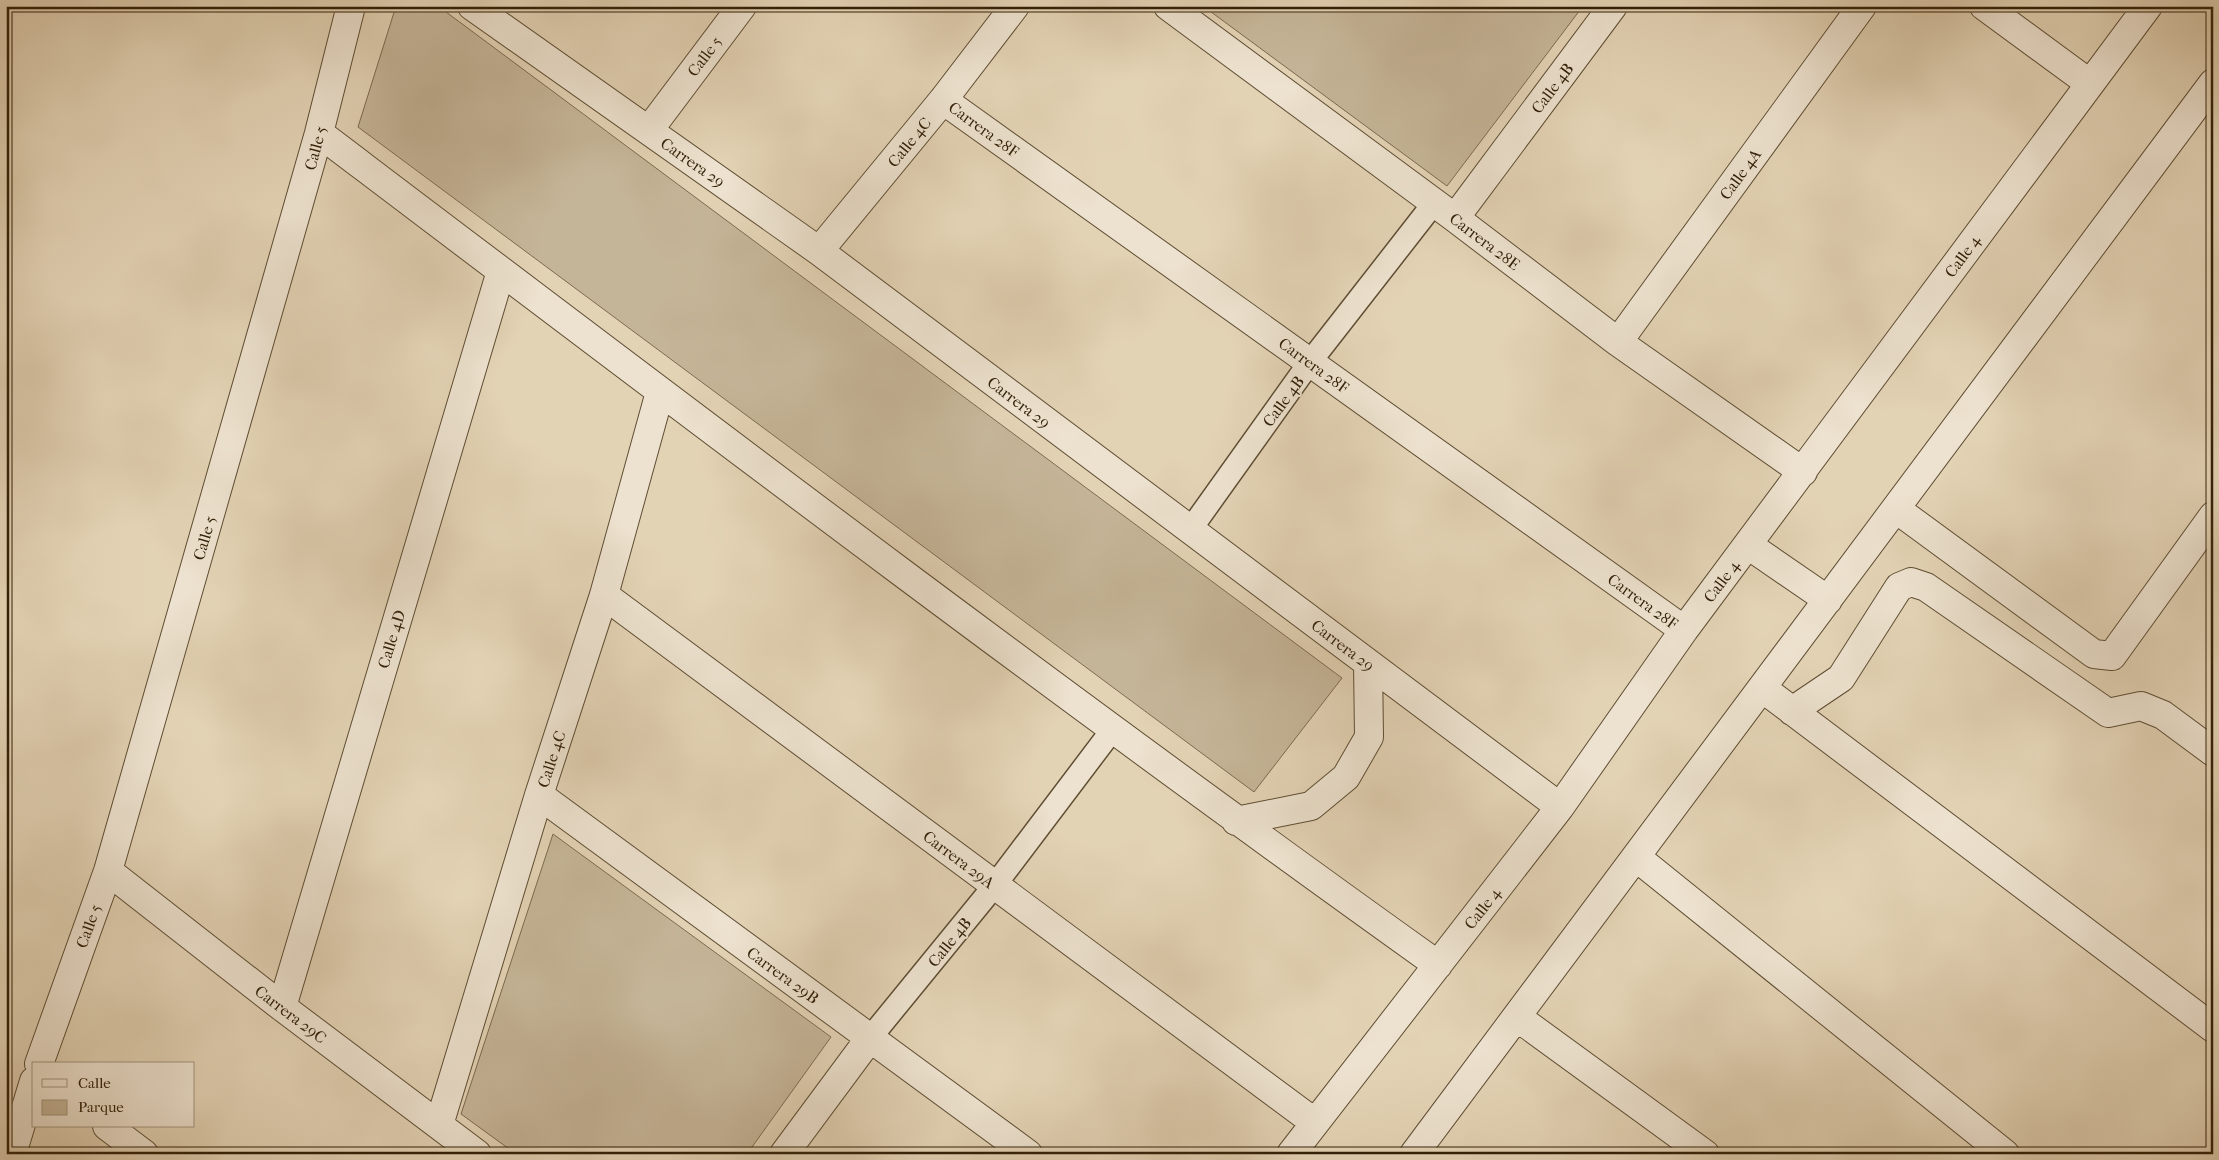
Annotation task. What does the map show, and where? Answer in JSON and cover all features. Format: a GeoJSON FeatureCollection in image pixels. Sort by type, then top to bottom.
{"type":"FeatureCollection","features":[{"type":"Feature","properties":{"kind":"street","name":"Calle 5"},"geometry":{"type":"LineString","coordinates":[[40,1062],[108,871],[319,133],[351,6]]}},
{"type":"Feature","properties":{"kind":"street","name":"Calle 5"},"geometry":{"type":"LineString","coordinates":[[649,130],[742,6]]}},
{"type":"Feature","properties":{"kind":"street","name":"Calle 4C"},"geometry":{"type":"LineString","coordinates":[[819,251],[943,100],[1015,6]]}},
{"type":"Feature","properties":{"kind":"street","name":"Carrera 28E"},"geometry":{"type":"LineString","coordinates":[[1168,6],[1445,210],[1618,342],[1803,472]]}},
{"type":"Feature","properties":{"kind":"street","name":"Calle 4B"},"geometry":{"type":"LineString","coordinates":[[1190,530],[1310,362],[1445,210],[1613,6]]}},
{"type":"Feature","properties":{"kind":"street","name":"Calle 4A"},"geometry":{"type":"LineString","coordinates":[[1618,342],[1862,6]]}},
{"type":"Feature","properties":{"kind":"street"},"geometry":{"type":"LineString","coordinates":[[1984,6],[2089,83]]}},
{"type":"Feature","properties":{"kind":"street","name":"Calle 4"},"geometry":{"type":"LineString","coordinates":[[1291,1154],[1560,807],[1684,630],[2148,6]]}},
{"type":"Feature","properties":{"kind":"street","name":"Carrera 29"},"geometry":{"type":"LineString","coordinates":[[487,11],[649,130],[819,251],[1560,807]]}},
{"type":"Feature","properties":{"kind":"street"},"geometry":{"type":"LineString","coordinates":[[1414,1154],[2213,84]]}},
{"type":"Feature","properties":{"kind":"street","name":"Carrera 28F"},"geometry":{"type":"LineString","coordinates":[[943,100],[1684,630]]}},
{"type":"Feature","properties":{"kind":"street"},"geometry":{"type":"LineString","coordinates":[[319,133],[660,392],[1236,821],[1438,966]]}},
{"type":"Feature","properties":{"kind":"street","name":"Calle 4D"},"geometry":{"type":"LineString","coordinates":[[282,1007],[501,271]]}},
{"type":"Feature","properties":{"kind":"street","name":"Calle 4C"},"geometry":{"type":"LineString","coordinates":[[439,1126],[539,796],[604,594],[660,392]]}},
{"type":"Feature","properties":{"kind":"street"},"geometry":{"type":"LineString","coordinates":[[1896,509],[2094,654],[2112,656],[2213,516]]}},
{"type":"Feature","properties":{"kind":"street"},"geometry":{"type":"LineString","coordinates":[[1748,545],[1828,600]]}},
{"type":"Feature","properties":{"kind":"street"},"geometry":{"type":"LineString","coordinates":[[1792,711],[1841,678],[1899,587],[1911,582],[1926,587],[2108,713],[2141,706],[2163,715],[2213,752]]}},
{"type":"Feature","properties":{"kind":"street","name":"Carrera 29A"},"geometry":{"type":"LineString","coordinates":[[604,594],[1314,1122]]}},
{"type":"Feature","properties":{"kind":"street"},"geometry":{"type":"LineString","coordinates":[[1236,821],[1311,806],[1346,777],[1369,737],[1368,663]]}},
{"type":"Feature","properties":{"kind":"street"},"geometry":{"type":"LineString","coordinates":[[1762,688],[2213,1028]]}},
{"type":"Feature","properties":{"kind":"street","name":"Calle 4B"},"geometry":{"type":"LineString","coordinates":[[784,1154],[870,1038],[995,885],[1113,729]]}},
{"type":"Feature","properties":{"kind":"street","name":"Carrera 29B"},"geometry":{"type":"LineString","coordinates":[[539,796],[1028,1154]]}},
{"type":"Feature","properties":{"kind":"street"},"geometry":{"type":"LineString","coordinates":[[1636,857],[2005,1154]]}},
{"type":"Feature","properties":{"kind":"street","name":"Carrera 29C"},"geometry":{"type":"LineString","coordinates":[[108,871],[282,1007],[477,1154]]}},
{"type":"Feature","properties":{"kind":"street"},"geometry":{"type":"LineString","coordinates":[[1517,1017],[1705,1154]]}},
{"type":"Feature","properties":{"kind":"street"},"geometry":{"type":"LineString","coordinates":[[12,1154],[32,1087]]}},
{"type":"Feature","properties":{"kind":"street"},"geometry":{"type":"LineString","coordinates":[[110,1128],[144,1154]]}},
{"type":"Feature","properties":{"kind":"green space"},"geometry":{"type":"Polygon","coordinates":[[[396,6],[438,6],[1342,678],[1254,792],[358,127],[396,6]]]}},
{"type":"Feature","properties":{"kind":"green space"},"geometry":{"type":"Polygon","coordinates":[[[1203,6],[1583,6],[1447,186],[1203,6]]]}},
{"type":"Feature","properties":{"kind":"green space"},"geometry":{"type":"Polygon","coordinates":[[[553,834],[831,1037],[747,1154],[516,1154],[461,1114],[553,834]]]}}]}
